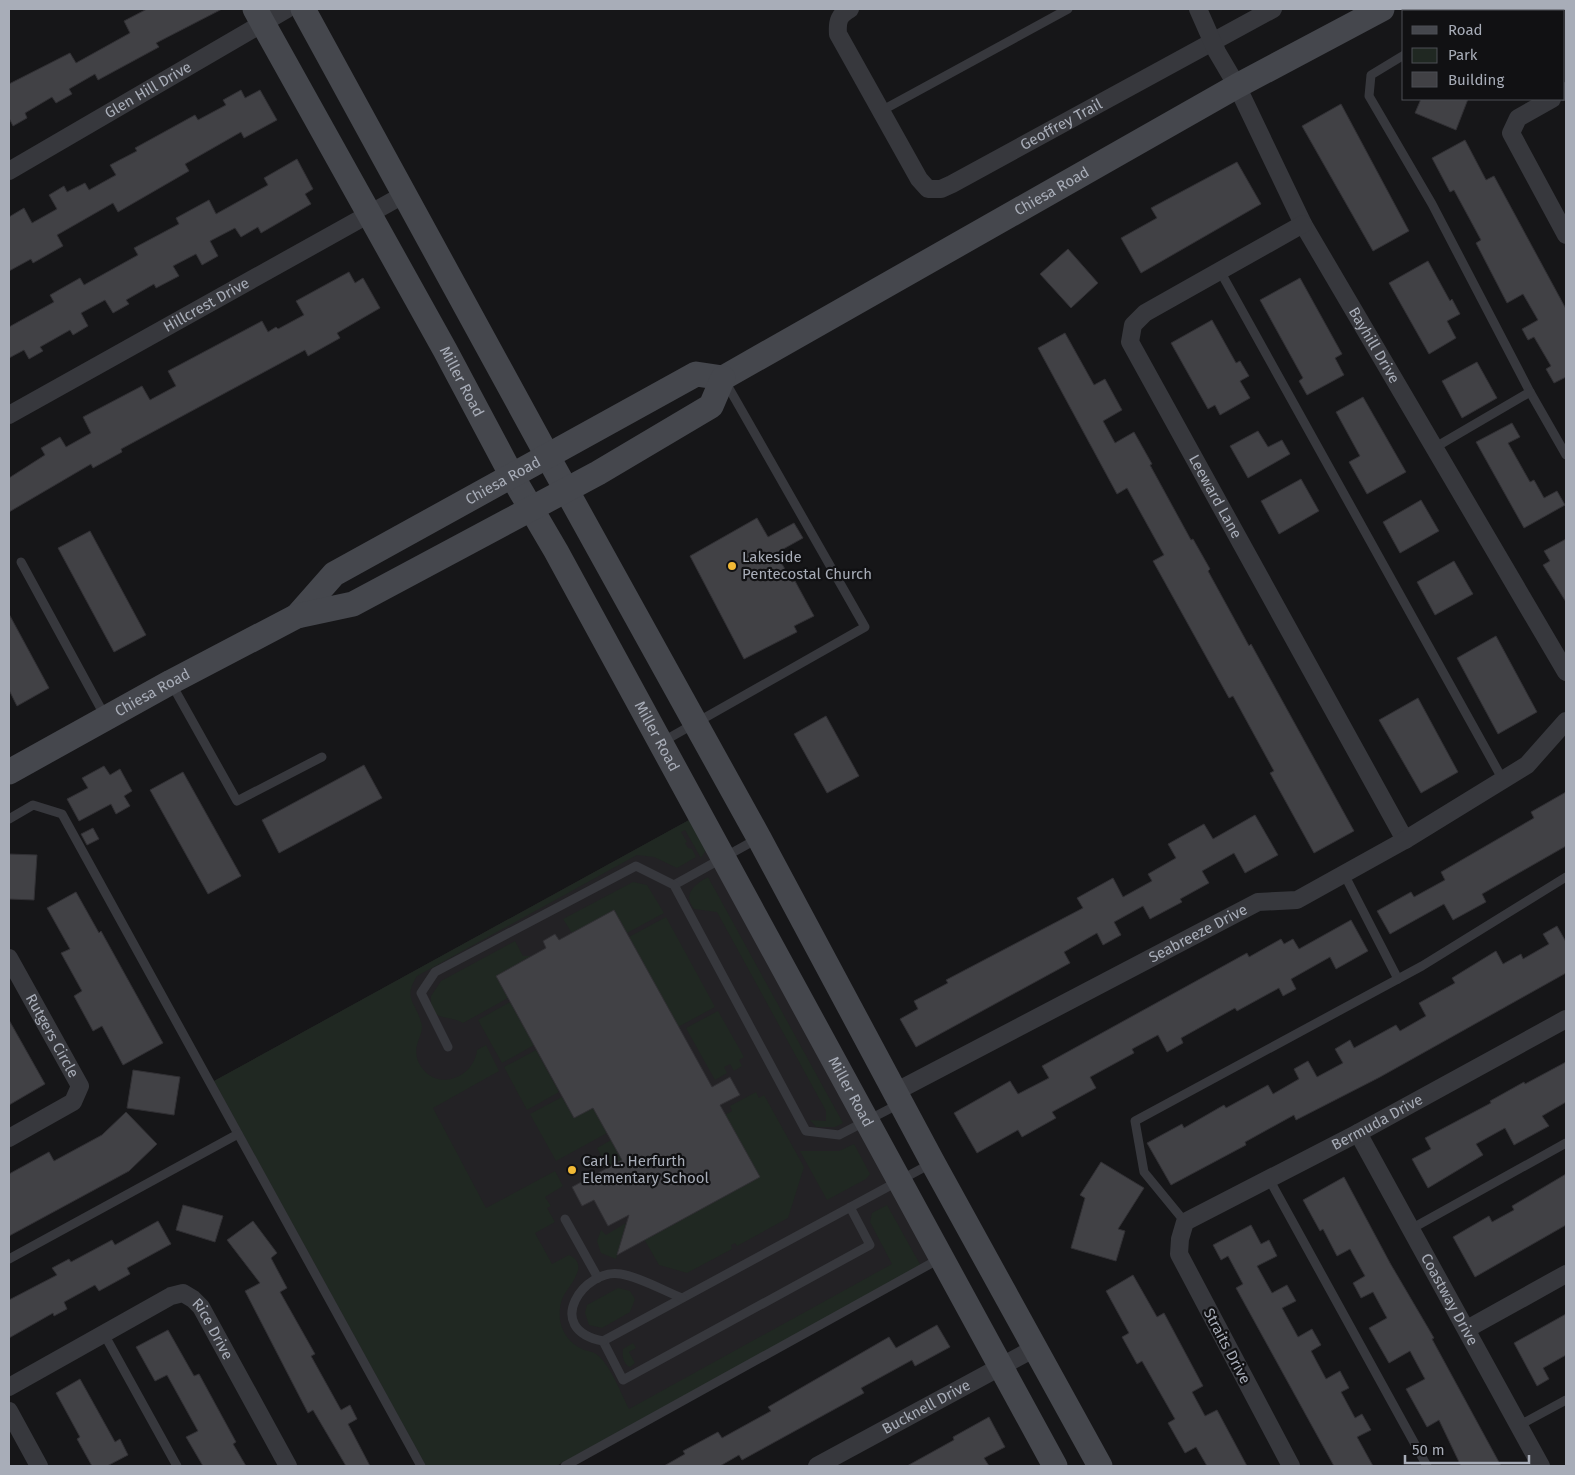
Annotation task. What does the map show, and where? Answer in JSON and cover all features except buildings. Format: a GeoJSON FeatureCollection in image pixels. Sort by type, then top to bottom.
{"type":"FeatureCollection","features":[{"type":"Feature","properties":{"kind":"main road"},"geometry":{"type":"LineString","coordinates":[[303,9],[759,838],[933,1163],[1100,1466]]}},
{"type":"Feature","properties":{"kind":"main road","name":"Chiesa Road"},"geometry":{"type":"LineString","coordinates":[[9,772],[171,682],[297,616],[353,604],[598,473],[711,406],[723,378],[1237,86],[1382,9]]}},
{"type":"Feature","properties":{"kind":"main road","name":"Miller Road"},"geometry":{"type":"LineString","coordinates":[[258,16],[445,350],[512,476],[661,743],[1055,1466]]}},
{"type":"Feature","properties":{"kind":"main road","name":"Chiesa Road"},"geometry":{"type":"LineString","coordinates":[[297,616],[334,574],[696,374],[723,378]]}},
{"type":"Feature","properties":{"kind":"street","name":"Glen Hill Drive"},"geometry":{"type":"LineString","coordinates":[[9,171],[258,16],[287,9]]}},
{"type":"Feature","properties":{"kind":"street","name":"Geoffrey Trail"},"geometry":{"type":"LineString","coordinates":[[850,9],[842,13],[837,22],[838,34],[919,179],[928,189],[941,189],[1273,9]]}},
{"type":"Feature","properties":{"kind":"street","name":"Bayhill Drive"},"geometry":{"type":"LineString","coordinates":[[1198,9],[1212,42],[1237,86],[1303,224],[1566,672]]}},
{"type":"Feature","properties":{"kind":"street"},"geometry":{"type":"LineString","coordinates":[[1550,100],[1518,118],[1511,133],[1566,235]]}},
{"type":"Feature","properties":{"kind":"street","name":"Hillcrest Drive"},"geometry":{"type":"LineString","coordinates":[[9,414],[404,194]]}},
{"type":"Feature","properties":{"kind":"street","name":"Leeward Lane"},"geometry":{"type":"LineString","coordinates":[[1303,224],[1138,318],[1130,334],[1133,351],[1405,840]]}},
{"type":"Feature","properties":{"kind":"street","name":"Seabreeze Drive"},"geometry":{"type":"LineString","coordinates":[[898,1098],[1258,902],[1297,900],[1405,840],[1527,765],[1566,721]]}},
{"type":"Feature","properties":{"kind":"street","name":"Rutgers Circle"},"geometry":{"type":"LineString","coordinates":[[9,958],[80,1086],[73,1102],[9,1138]]}},
{"type":"Feature","properties":{"kind":"street","name":"Bermuda Drive"},"geometry":{"type":"LineString","coordinates":[[1185,1222],[1358,1133],[1566,1019]]}},
{"type":"Feature","properties":{"kind":"street","name":"Coastway Drive"},"geometry":{"type":"LineString","coordinates":[[1358,1133],[1541,1466]]}},
{"type":"Feature","properties":{"kind":"street","name":"Straits Drive"},"geometry":{"type":"LineString","coordinates":[[1185,1222],[1180,1239],[1179,1254],[1291,1466]]}},
{"type":"Feature","properties":{"kind":"street"},"geometry":{"type":"LineString","coordinates":[[1466,1329],[1566,1274]]}},
{"type":"Feature","properties":{"kind":"street","name":"Rice Drive"},"geometry":{"type":"LineString","coordinates":[[9,1387],[171,1296],[183,1293],[201,1307],[288,1466]]}},
{"type":"Feature","properties":{"kind":"street","name":"Bucknell Drive"},"geometry":{"type":"LineString","coordinates":[[817,1466],[1035,1348]]}},
{"type":"Feature","properties":{"kind":"street"},"geometry":{"type":"LineString","coordinates":[[9,1410],[39,1466]]}},
{"type":"Feature","properties":{"kind":"lane"},"geometry":{"type":"LineString","coordinates":[[881,111],[1068,9]]}},
{"type":"Feature","properties":{"kind":"lane"},"geometry":{"type":"LineString","coordinates":[[1402,56],[1371,75],[1369,96],[1432,204],[1530,392],[1566,455]]}},
{"type":"Feature","properties":{"kind":"lane"},"geometry":{"type":"LineString","coordinates":[[1220,271],[1503,780]]}},
{"type":"Feature","properties":{"kind":"lane"},"geometry":{"type":"LineString","coordinates":[[661,743],[865,627],[723,378]]}},
{"type":"Feature","properties":{"kind":"lane"},"geometry":{"type":"LineString","coordinates":[[1434,448],[1530,392]]}},
{"type":"Feature","properties":{"kind":"lane"},"geometry":{"type":"LineString","coordinates":[[21,562],[106,718]]}},
{"type":"Feature","properties":{"kind":"lane"},"geometry":{"type":"LineString","coordinates":[[171,682],[237,801],[322,756]]}},
{"type":"Feature","properties":{"kind":"lane"},"geometry":{"type":"LineString","coordinates":[[9,819],[33,805],[62,814],[421,1466]]}},
{"type":"Feature","properties":{"kind":"lane"},"geometry":{"type":"LineString","coordinates":[[674,885],[759,838]]}},
{"type":"Feature","properties":{"kind":"lane"},"geometry":{"type":"LineString","coordinates":[[448,1047],[421,993],[435,972],[636,866],[674,885],[806,1131],[839,1135],[866,1122],[898,1098]]}},
{"type":"Feature","properties":{"kind":"lane"},"geometry":{"type":"LineString","coordinates":[[1344,874],[1398,979]]}},
{"type":"Feature","properties":{"kind":"lane"},"geometry":{"type":"LineString","coordinates":[[1185,1222],[1144,1172],[1135,1121],[1398,979],[1566,877]]}},
{"type":"Feature","properties":{"kind":"lane"},"geometry":{"type":"LineString","coordinates":[[9,1258],[238,1134]]}},
{"type":"Feature","properties":{"kind":"lane"},"geometry":{"type":"LineString","coordinates":[[1411,1229],[1566,1143]]}},
{"type":"Feature","properties":{"kind":"lane"},"geometry":{"type":"LineString","coordinates":[[682,1298],[621,1274],[608,1274],[598,1278],[581,1292],[571,1307],[572,1319],[577,1328],[592,1339],[603,1341],[933,1163]]}},
{"type":"Feature","properties":{"kind":"lane"},"geometry":{"type":"LineString","coordinates":[[1269,1179],[1427,1466]]}},
{"type":"Feature","properties":{"kind":"lane"},"geometry":{"type":"LineString","coordinates":[[603,1341],[624,1380],[870,1245],[850,1207]]}},
{"type":"Feature","properties":{"kind":"lane"},"geometry":{"type":"LineString","coordinates":[[565,1219],[598,1278]]}},
{"type":"Feature","properties":{"kind":"lane"},"geometry":{"type":"LineString","coordinates":[[565,1466],[941,1258]]}},
{"type":"Feature","properties":{"kind":"lane"},"geometry":{"type":"LineString","coordinates":[[104,1334],[177,1466]]}},
{"type":"Feature","properties":{"kind":"lane"},"geometry":{"type":"LineString","coordinates":[[1518,1426],[1566,1400]]}},
{"type":"Feature","properties":{"kind":"shaded area","name":"Carl L. Herfurth Elementary School"},"geometry":{"type":"Polygon","coordinates":[[[689,820],[931,1260],[556,1466],[426,1466],[214,1081],[689,820]]]}},
{"type":"Feature","properties":{"kind":"green space"},"geometry":{"type":"Polygon","coordinates":[[[689,820],[706,850],[701,858],[685,830],[681,832],[687,842],[685,843],[688,848],[692,849],[696,857],[677,868],[654,857],[637,855],[417,976],[411,990],[412,1000],[422,1027],[416,1050],[419,1063],[426,1072],[434,1078],[443,1080],[461,1075],[469,1068],[477,1050],[486,1045],[499,1071],[433,1108],[486,1208],[555,1171],[563,1186],[545,1197],[551,1206],[547,1208],[555,1222],[535,1233],[552,1264],[569,1255],[578,1264],[576,1276],[561,1302],[561,1324],[567,1337],[574,1344],[594,1353],[606,1364],[629,1409],[892,1264],[870,1222],[872,1213],[887,1205],[921,1266],[556,1466],[426,1466],[214,1081],[689,820]]]}},
{"type":"Feature","properties":{"kind":"green space"},"geometry":{"type":"Polygon","coordinates":[[[708,877],[843,1123],[835,1127],[816,1127],[810,1120],[826,1121],[826,1111],[717,912],[694,909],[691,904],[689,899],[692,890],[708,877]]]}},
{"type":"Feature","properties":{"kind":"green space"},"geometry":{"type":"Polygon","coordinates":[[[633,882],[647,885],[664,913],[627,933],[614,910],[572,933],[563,919],[633,882]]]}},
{"type":"Feature","properties":{"kind":"green space"},"geometry":{"type":"Polygon","coordinates":[[[666,917],[715,1007],[678,1027],[629,937],[666,917]]]}},
{"type":"Feature","properties":{"kind":"green space"},"geometry":{"type":"Polygon","coordinates":[[[515,941],[523,956],[531,956],[496,976],[508,998],[463,1023],[436,1014],[431,1005],[431,996],[441,981],[515,941]]]}},
{"type":"Feature","properties":{"kind":"green space"},"geometry":{"type":"Polygon","coordinates":[[[510,1002],[534,1045],[502,1063],[478,1020],[510,1002]]]}},
{"type":"Feature","properties":{"kind":"green space"},"geometry":{"type":"Polygon","coordinates":[[[718,1011],[744,1057],[739,1060],[742,1066],[734,1071],[730,1064],[724,1067],[727,1073],[715,1080],[686,1028],[718,1011]]]}},
{"type":"Feature","properties":{"kind":"green space"},"geometry":{"type":"Polygon","coordinates":[[[536,1050],[559,1092],[527,1110],[504,1067],[536,1050]]]}},
{"type":"Feature","properties":{"kind":"green space"},"geometry":{"type":"Polygon","coordinates":[[[756,1092],[759,1098],[764,1095],[804,1167],[788,1218],[737,1246],[735,1243],[731,1245],[732,1249],[687,1273],[659,1265],[636,1225],[638,1219],[649,1238],[760,1177],[725,1115],[732,1111],[730,1106],[756,1092]]]}},
{"type":"Feature","properties":{"kind":"green space"},"geometry":{"type":"Polygon","coordinates":[[[562,1097],[574,1118],[593,1108],[607,1133],[556,1161],[530,1114],[562,1097]]]}},
{"type":"Feature","properties":{"kind":"green space"},"geometry":{"type":"Polygon","coordinates":[[[611,1140],[622,1160],[608,1168],[597,1148],[611,1140]]]}},
{"type":"Feature","properties":{"kind":"green space"},"geometry":{"type":"Polygon","coordinates":[[[854,1144],[870,1174],[866,1179],[827,1200],[800,1151],[839,1151],[854,1144]]]}},
{"type":"Feature","properties":{"kind":"green space"},"geometry":{"type":"Polygon","coordinates":[[[626,1223],[616,1259],[601,1253],[597,1241],[601,1230],[606,1235],[626,1223]]]}},
{"type":"Feature","properties":{"kind":"green space"},"geometry":{"type":"Polygon","coordinates":[[[618,1288],[630,1291],[635,1299],[630,1312],[602,1328],[589,1325],[585,1313],[587,1305],[618,1288]]]}},
{"type":"Feature","properties":{"kind":"green space"},"geometry":{"type":"Polygon","coordinates":[[[633,1343],[636,1348],[629,1352],[635,1363],[630,1367],[624,1360],[623,1349],[633,1343]]]}},
{"type":"Feature","properties":{"kind":"place","name":"Lakeside Pentecostal Church"},"geometry":{"type":"Point","coordinates":[732,566]}},
{"type":"Feature","properties":{"kind":"place","name":"Carl L. Herfurth Elementary School"},"geometry":{"type":"Point","coordinates":[572,1170]}}]}
